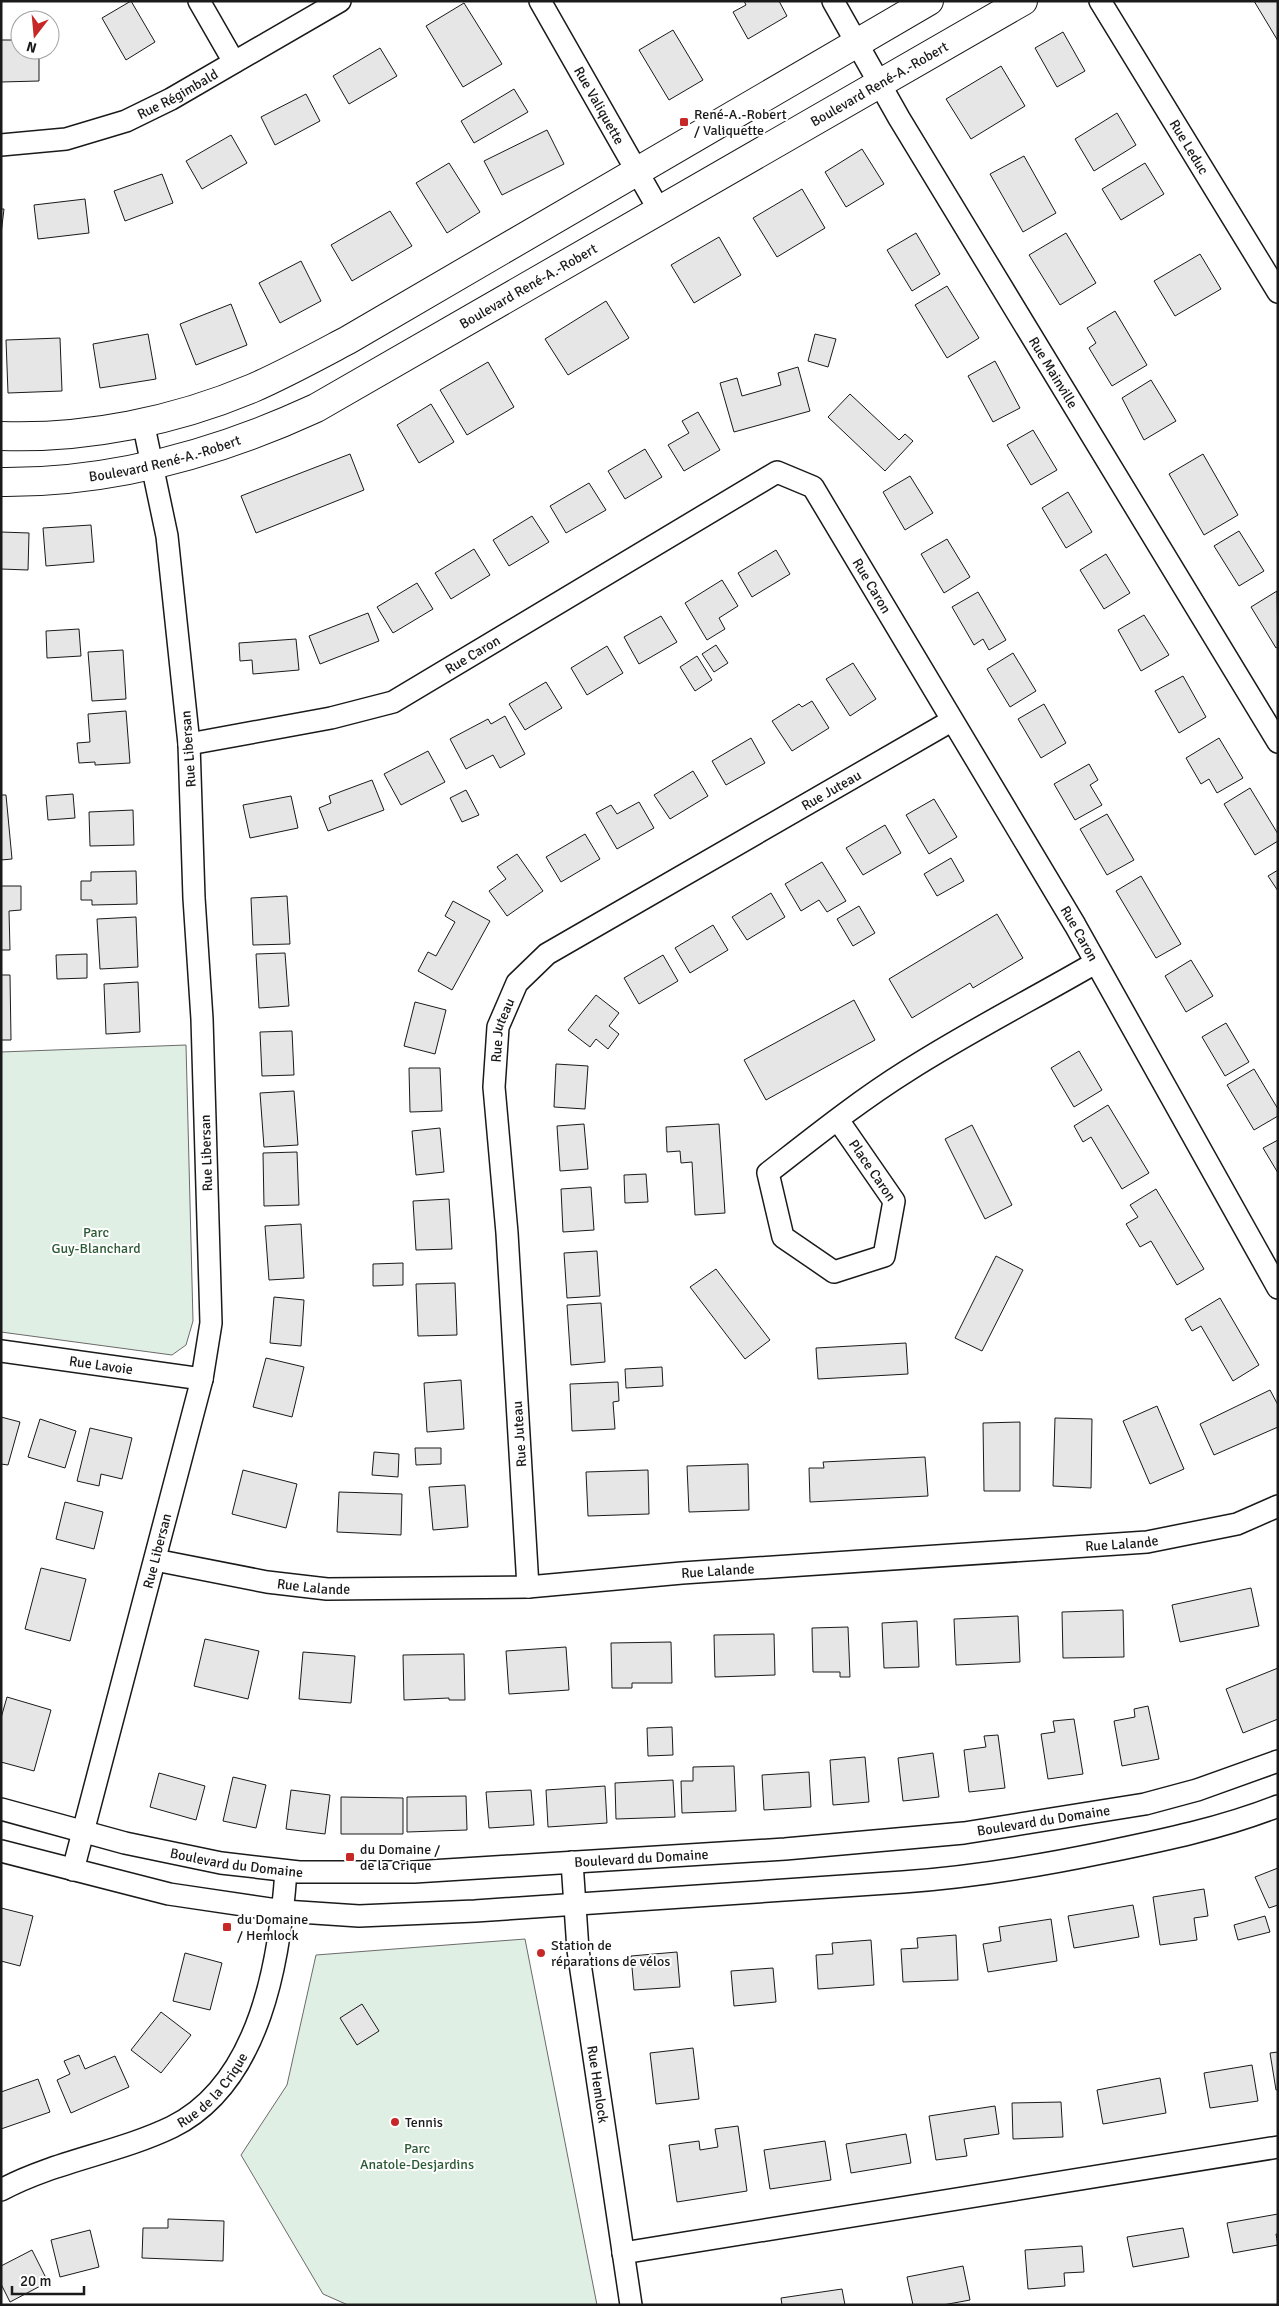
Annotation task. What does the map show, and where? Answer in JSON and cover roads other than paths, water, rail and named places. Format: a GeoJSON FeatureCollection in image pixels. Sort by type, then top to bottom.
{"type":"FeatureCollection","features":[{"type":"Feature","properties":{"kind":"street"},"geometry":{"type":"LineString","coordinates":[[199,1],[234,62]]}},
{"type":"Feature","properties":{"kind":"street","name":"Rue Régimbald"},"geometry":{"type":"LineString","coordinates":[[1,145],[58,141],[96,132],[142,114],[340,1]]}},
{"type":"Feature","properties":{"kind":"street","name":"Rue Valiquette"},"geometry":{"type":"LineString","coordinates":[[540,1],[659,210]]}},
{"type":"Feature","properties":{"kind":"street","name":"Rue Mainville"},"geometry":{"type":"LineString","coordinates":[[833,1],[879,84],[1278,742]]}},
{"type":"Feature","properties":{"kind":"street"},"geometry":{"type":"LineString","coordinates":[[1,436],[61,434],[143,422],[224,400],[291,370],[348,340],[929,1]]}},
{"type":"Feature","properties":{"kind":"street","name":"Boulevard René-A.-Robert"},"geometry":{"type":"LineString","coordinates":[[1,482],[84,477],[152,467],[245,439],[316,408],[1022,1]]}},
{"type":"Feature","properties":{"kind":"street","name":"Rue Leduc"},"geometry":{"type":"LineString","coordinates":[[1100,1],[1278,292]]}},
{"type":"Feature","properties":{"kind":"street","name":"Rue Libersan"},"geometry":{"type":"LineString","coordinates":[[72,1870],[202,1379],[212,1323],[202,1019],[194,898],[189,744],[167,536],[143,422]]}},
{"type":"Feature","properties":{"kind":"street","name":"Rue Caron"},"geometry":{"type":"LineString","coordinates":[[189,744],[331,718],[393,702],[777,472],[813,487],[1095,963],[1278,1288]]}},
{"type":"Feature","properties":{"kind":"street","name":"Rue Juteau"},"geometry":{"type":"LineString","coordinates":[[528,1588],[507,1233],[494,1087],[498,1027],[517,983],[547,954],[951,720]]}},
{"type":"Feature","properties":{"kind":"street","name":"Place Caron"},"geometry":{"type":"LineString","coordinates":[[838,1120],[894,1201],[884,1256],[834,1272],[783,1238],[768,1173],[838,1120],[906,1071],[1095,963]]}},
{"type":"Feature","properties":{"kind":"street","name":"Rue Lavoie"},"geometry":{"type":"LineString","coordinates":[[1,1351],[202,1379]]}},
{"type":"Feature","properties":{"kind":"street","name":"Rue Lalande"},"geometry":{"type":"LineString","coordinates":[[154,1560],[267,1582],[327,1589],[528,1588],[692,1572],[1147,1542],[1236,1524],[1278,1506]]}},
{"type":"Feature","properties":{"kind":"street","name":"Boulevard du Domaine"},"geometry":{"type":"LineString","coordinates":[[1,1809],[187,1857],[286,1871],[384,1872],[867,1843],[983,1831],[1153,1802],[1197,1790],[1278,1761]]}},
{"type":"Feature","properties":{"kind":"street"},"geometry":{"type":"LineString","coordinates":[[1,1851],[169,1894],[284,1911],[352,1915],[407,1915],[917,1881],[983,1874],[1163,1840],[1224,1824],[1278,1806]]}},
{"type":"Feature","properties":{"kind":"street","name":"Rue Hemlock"},"geometry":{"type":"LineString","coordinates":[[572,1862],[578,1950],[631,2305]]}},
{"type":"Feature","properties":{"kind":"street","name":"Rue de la Crique"},"geometry":{"type":"LineString","coordinates":[[1,2190],[28,2178],[172,2127],[207,2102],[235,2068],[251,2039],[266,1997],[277,1956],[284,1911],[286,1871]]}},
{"type":"Feature","properties":{"kind":"street"},"geometry":{"type":"LineString","coordinates":[[623,2253],[1278,2147]]}},
{"type":"Feature","properties":{"kind":"place","name":"René-A.-Robert / Valiquette"},"geometry":{"type":"Point","coordinates":[684,122]}},
{"type":"Feature","properties":{"kind":"place","name":"du Domaine / de la Crique"},"geometry":{"type":"Point","coordinates":[350,1857]}},
{"type":"Feature","properties":{"kind":"place","name":"du Domaine / Hemlock"},"geometry":{"type":"Point","coordinates":[227,1927]}},
{"type":"Feature","properties":{"kind":"place","name":"Station de réparations de vélos"},"geometry":{"type":"Point","coordinates":[541,1953]}},
{"type":"Feature","properties":{"kind":"place","name":"Tennis"},"geometry":{"type":"Point","coordinates":[395,2122]}},
{"type":"Feature","properties":{"kind":"park label","name":"Parc Guy-Blanchard"},"geometry":{"type":"Point","coordinates":[96,1240]}},
{"type":"Feature","properties":{"kind":"park label","name":"Parc Anatole-Desjardins"},"geometry":{"type":"Point","coordinates":[417,2156]}}]}
